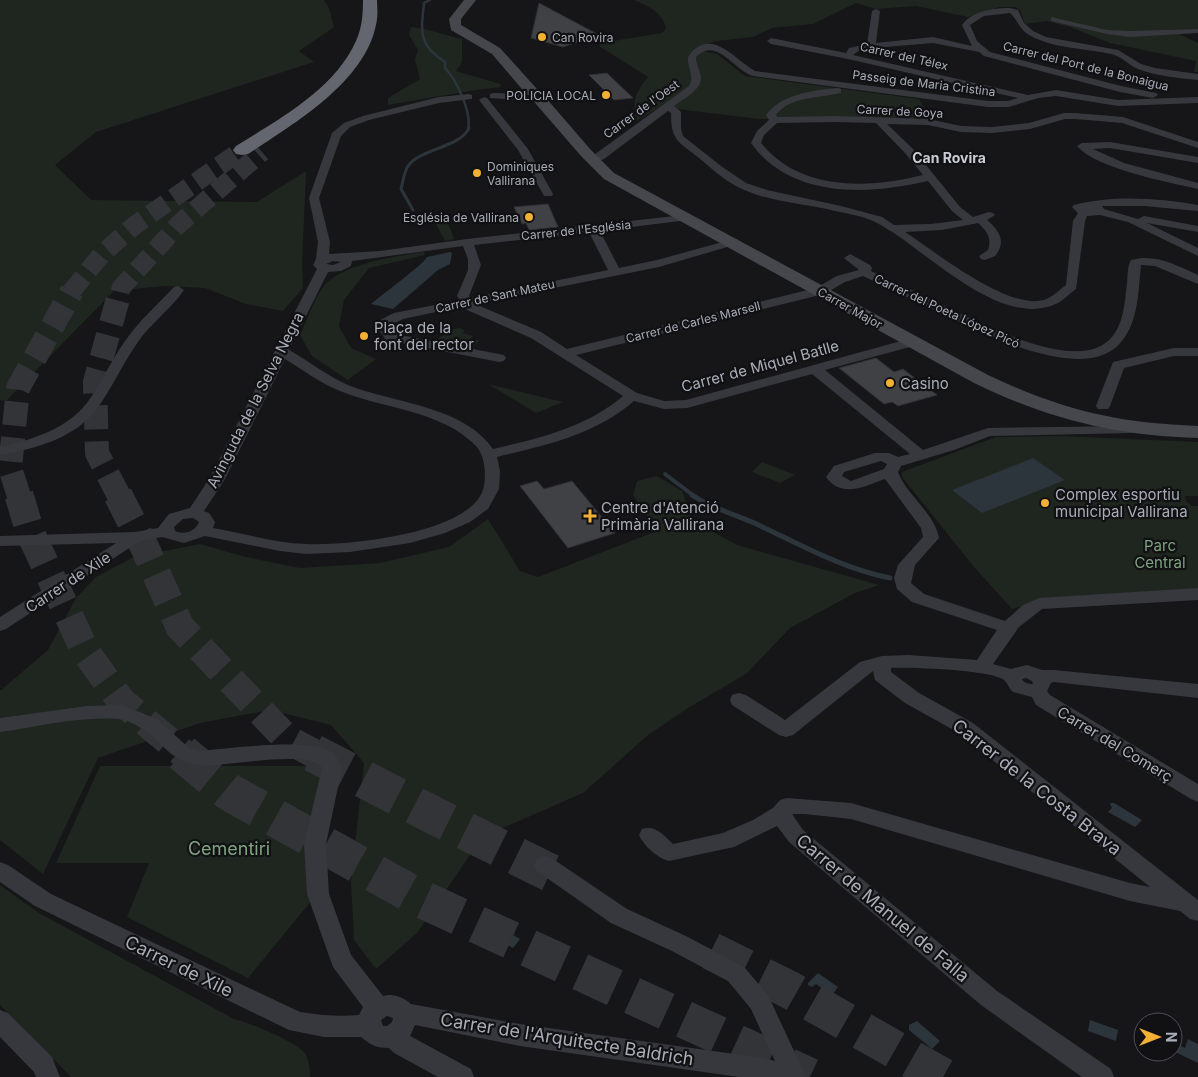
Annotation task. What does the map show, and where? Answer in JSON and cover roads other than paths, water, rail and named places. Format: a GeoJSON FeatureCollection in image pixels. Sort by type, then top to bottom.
{"type":"FeatureCollection","features":[{"type":"Feature","properties":{"kind":"highway"},"geometry":{"type":"LineString","coordinates":[[242,150],[319,97],[343,71],[356,55],[364,38],[370,20],[370,0]]}},
{"type":"Feature","properties":{"kind":"highway"},"geometry":{"type":"LineString","coordinates":[[262,152],[307,121],[335,98],[360,72],[372,55],[386,18]]}},
{"type":"Feature","properties":{"kind":"street","name":"Carrer Major"},"geometry":{"type":"LineString","coordinates":[[470,0],[456,17],[455,27],[496,51],[532,97],[594,155],[609,176],[981,379],[1029,401],[1081,419],[1131,428],[1198,432]]}},
{"type":"Feature","properties":{"kind":"street","name":"Carrer del Port de la Bonaigua"},"geometry":{"type":"LineString","coordinates":[[1173,100],[1120,89],[1003,59],[980,50],[967,30],[967,23],[998,10],[1007,9],[1015,12],[1017,20],[1024,28],[1048,40],[1078,47],[1116,52],[1140,67],[1148,69],[1198,76]]}},
{"type":"Feature","properties":{"kind":"street"},"geometry":{"type":"LineString","coordinates":[[873,45],[871,44],[876,11]]}},
{"type":"Feature","properties":{"kind":"street"},"geometry":{"type":"LineString","coordinates":[[1054,19],[1107,32],[1130,34],[1198,31]]}},
{"type":"Feature","properties":{"kind":"street","name":"Carrer del Télex"},"geometry":{"type":"LineString","coordinates":[[980,50],[933,40],[856,48],[848,56],[1029,98]]}},
{"type":"Feature","properties":{"kind":"street"},"geometry":{"type":"LineString","coordinates":[[771,41],[848,56]]}},
{"type":"Feature","properties":{"kind":"street","name":"Passeig de Maria Cristina"},"geometry":{"type":"LineString","coordinates":[[714,48],[721,50],[739,66],[752,73],[880,91],[929,110],[1019,102],[1029,98],[1056,93],[1118,103],[1198,100]]}},
{"type":"Feature","properties":{"kind":"street","name":"Carrer de l'Oest"},"geometry":{"type":"LineString","coordinates":[[594,155],[668,106],[697,82],[691,60],[694,54],[702,49],[714,48]]}},
{"type":"Feature","properties":{"kind":"street"},"geometry":{"type":"LineString","coordinates":[[814,81],[817,85],[817,93]]}},
{"type":"Feature","properties":{"kind":"street"},"geometry":{"type":"LineString","coordinates":[[880,91],[817,93],[779,105],[773,110],[771,115],[774,120],[756,137],[756,143],[774,163],[804,178],[822,182],[867,187],[888,186],[930,177]]}},
{"type":"Feature","properties":{"kind":"street"},"geometry":{"type":"LineString","coordinates":[[335,262],[324,242],[314,198],[336,135],[341,129],[354,122],[439,100],[469,97],[470,94],[480,92],[491,93],[489,98],[523,149],[548,194]]}},
{"type":"Feature","properties":{"kind":"street"},"geometry":{"type":"LineString","coordinates":[[489,98],[532,97]]}},
{"type":"Feature","properties":{"kind":"street"},"geometry":{"type":"LineString","coordinates":[[1173,100],[1198,109]]}},
{"type":"Feature","properties":{"kind":"street"},"geometry":{"type":"LineString","coordinates":[[668,106],[676,112],[676,129],[680,137],[736,182],[764,192],[865,214],[878,219],[989,293],[1001,299],[1036,304],[1055,299],[1072,286],[1089,213]]}},
{"type":"Feature","properties":{"kind":"street","name":"Carrer de Goya"},"geometry":{"type":"LineString","coordinates":[[774,120],[880,122],[929,110],[961,129],[992,130],[1030,126],[1064,116],[1117,119],[1157,130],[1198,145]]}},
{"type":"Feature","properties":{"kind":"street"},"geometry":{"type":"LineString","coordinates":[[880,122],[956,209],[980,219],[994,234],[994,251],[984,256]]}},
{"type":"Feature","properties":{"kind":"street"},"geometry":{"type":"LineString","coordinates":[[1198,160],[1110,145],[1082,146],[1089,152],[1111,160],[1198,186]]}},
{"type":"Feature","properties":{"kind":"street"},"geometry":{"type":"LineString","coordinates":[[1089,213],[1112,203],[1165,204],[1198,208]]}},
{"type":"Feature","properties":{"kind":"street"},"geometry":{"type":"LineString","coordinates":[[1089,213],[1198,229]]}},
{"type":"Feature","properties":{"kind":"street","name":"Carrer de l'Església"},"geometry":{"type":"LineString","coordinates":[[467,242],[684,218]]}},
{"type":"Feature","properties":{"kind":"street"},"geometry":{"type":"LineString","coordinates":[[894,228],[944,227],[980,219]]}},
{"type":"Feature","properties":{"kind":"street"},"geometry":{"type":"LineString","coordinates":[[1132,220],[1198,252]]}},
{"type":"Feature","properties":{"kind":"street"},"geometry":{"type":"LineString","coordinates":[[593,228],[615,272]]}},
{"type":"Feature","properties":{"kind":"street"},"geometry":{"type":"LineString","coordinates":[[466,301],[463,296],[476,268],[476,262],[467,242]]}},
{"type":"Feature","properties":{"kind":"street","name":"Avinguda de la Selva Negra"},"geometry":{"type":"LineString","coordinates":[[194,513],[217,479],[314,286],[335,262],[467,242]]}},
{"type":"Feature","properties":{"kind":"street","name":"Carrer de Sant Mateu"},"geometry":{"type":"LineString","coordinates":[[499,358],[391,337],[385,330],[385,323],[400,316],[466,301],[659,263],[730,243]]}},
{"type":"Feature","properties":{"kind":"street"},"geometry":{"type":"LineString","coordinates":[[850,258],[864,265],[866,268],[864,272]]}},
{"type":"Feature","properties":{"kind":"street","name":"Carrer del Poeta López Picó"},"geometry":{"type":"LineString","coordinates":[[864,272],[1008,342],[1040,352],[1081,354],[1101,351],[1110,347],[1117,339],[1129,315],[1135,263],[1141,260],[1151,260],[1198,280]]}},
{"type":"Feature","properties":{"kind":"street","name":"Carrer de Carles Marsell"},"geometry":{"type":"LineString","coordinates":[[566,353],[820,291],[841,279],[864,272]]}},
{"type":"Feature","properties":{"kind":"street"},"geometry":{"type":"LineString","coordinates":[[0,451],[42,440],[79,419],[90,408],[133,340],[178,290]]}},
{"type":"Feature","properties":{"kind":"street","name":"Carrer de Miquel Batlle"},"geometry":{"type":"LineString","coordinates":[[466,301],[471,307],[485,314],[536,335],[632,396],[664,405],[687,404],[912,342]]}},
{"type":"Feature","properties":{"kind":"street"},"geometry":{"type":"LineString","coordinates":[[202,531],[291,548],[322,549],[367,546],[456,524],[473,514],[484,504],[491,492],[493,477],[489,454],[468,432],[456,424],[429,413],[333,384],[281,351]]}},
{"type":"Feature","properties":{"kind":"street"},"geometry":{"type":"LineString","coordinates":[[1103,406],[1118,365],[1174,352],[1198,352]]}},
{"type":"Feature","properties":{"kind":"street"},"geometry":{"type":"LineString","coordinates":[[815,369],[920,455]]}},
{"type":"Feature","properties":{"kind":"street"},"geometry":{"type":"LineString","coordinates":[[489,454],[573,433],[612,414],[632,396]]}},
{"type":"Feature","properties":{"kind":"street"},"geometry":{"type":"LineString","coordinates":[[1008,628],[918,598],[903,585],[901,574],[906,564],[931,538],[929,527],[893,472],[920,455],[988,432],[1092,431],[1131,428]]}},
{"type":"Feature","properties":{"kind":"street"},"geometry":{"type":"LineString","coordinates":[[194,513],[201,515],[206,520],[207,524],[202,531],[193,536],[182,538],[171,536],[166,531],[166,524],[173,518],[183,514],[194,513]]}},
{"type":"Feature","properties":{"kind":"street"},"geometry":{"type":"LineString","coordinates":[[4,539],[135,537],[166,531]]}},
{"type":"Feature","properties":{"kind":"street","name":"Carrer de Xile"},"geometry":{"type":"LineString","coordinates":[[0,625],[135,537]]}},
{"type":"Feature","properties":{"kind":"street"},"geometry":{"type":"LineString","coordinates":[[982,667],[1008,628],[1024,611],[1039,604],[1198,594]]}},
{"type":"Feature","properties":{"kind":"street"},"geometry":{"type":"LineString","coordinates":[[739,700],[786,730],[866,666],[882,662],[909,660],[982,667],[1013,676],[1017,672],[1027,671],[1038,684],[1054,676],[1198,691]]}},
{"type":"Feature","properties":{"kind":"street","name":"Carrer de la Costa Brava"},"geometry":{"type":"LineString","coordinates":[[882,662],[882,675],[912,698],[966,728],[1192,908]]}},
{"type":"Feature","properties":{"kind":"street","name":"Carrer del Comerç"},"geometry":{"type":"LineString","coordinates":[[1038,684],[1043,700],[1198,794]]}},
{"type":"Feature","properties":{"kind":"street"},"geometry":{"type":"LineString","coordinates":[[0,725],[87,713],[122,712],[150,724],[183,754],[200,758],[286,752],[313,753],[327,759],[332,768],[315,844],[318,894],[341,960],[373,1017]]}},
{"type":"Feature","properties":{"kind":"street"},"geometry":{"type":"LineString","coordinates":[[649,835],[669,853],[727,841],[760,826],[780,814],[787,806],[851,811],[1130,892],[1192,908]]}},
{"type":"Feature","properties":{"kind":"street","name":"Carrer de Manuel de Falla"},"geometry":{"type":"LineString","coordinates":[[780,814],[796,836],[989,998],[1102,1077]]}},
{"type":"Feature","properties":{"kind":"street"},"geometry":{"type":"LineString","coordinates":[[545,865],[619,916],[680,944],[736,974],[760,1002],[794,1077]]}},
{"type":"Feature","properties":{"kind":"street","name":"Carrer de Xile"},"geometry":{"type":"LineString","coordinates":[[0,872],[43,900],[297,1022],[323,1028],[348,1028],[373,1017]]}},
{"type":"Feature","properties":{"kind":"street","name":"Carrer de l'Arquitecte Baldrich"},"geometry":{"type":"LineString","coordinates":[[373,1017],[394,1006],[400,1009],[398,1026]]}},
{"type":"Feature","properties":{"kind":"street","name":"Carrer de l'Arquitecte Baldrich"},"geometry":{"type":"LineString","coordinates":[[398,1026],[415,1014],[520,1035],[763,1069],[789,1077]]}},
{"type":"Feature","properties":{"kind":"street"},"geometry":{"type":"LineString","coordinates":[[0,1021],[43,1065],[48,1077]]}},
{"type":"Feature","properties":{"kind":"street"},"geometry":{"type":"LineString","coordinates":[[398,1026],[403,1045],[462,1077]]}},
{"type":"Feature","properties":{"kind":"waterway"},"geometry":{"type":"LineString","coordinates":[[430,0],[424,3],[423,37],[430,50],[445,62],[445,68],[463,97],[468,115],[468,129]]}},
{"type":"Feature","properties":{"kind":"waterway"},"geometry":{"type":"LineString","coordinates":[[413,210],[401,189],[408,166],[422,155],[458,140],[468,129]]}},
{"type":"Feature","properties":{"kind":"waterway"},"geometry":{"type":"LineString","coordinates":[[665,474],[694,496]]}},
{"type":"Feature","properties":{"kind":"waterway"},"geometry":{"type":"LineString","coordinates":[[692,495],[714,507],[752,522],[836,561],[872,574],[890,578]]}},
{"type":"Feature","properties":{"kind":"tunnel"},"geometry":{"type":"LineString","coordinates":[[71,292],[102,254],[135,225],[242,150]]}},
{"type":"Feature","properties":{"kind":"tunnel"},"geometry":{"type":"LineString","coordinates":[[120,292],[121,288],[179,224],[262,152]]}},
{"type":"Feature","properties":{"kind":"tunnel"},"geometry":{"type":"LineString","coordinates":[[19,496],[10,468],[18,388],[72,291]]}},
{"type":"Feature","properties":{"kind":"tunnel"},"geometry":{"type":"LineString","coordinates":[[119,496],[97,453],[95,382],[120,291]]}},
{"type":"Feature","properties":{"kind":"tunnel"},"geometry":{"type":"LineString","coordinates":[[19,495],[30,532],[85,651],[121,701],[184,754]]}},
{"type":"Feature","properties":{"kind":"tunnel"},"geometry":{"type":"LineString","coordinates":[[118,495],[145,548],[180,627],[287,739],[315,754]]}},
{"type":"Feature","properties":{"kind":"tunnel"},"geometry":{"type":"LineString","coordinates":[[182,753],[229,792],[417,897],[810,1077]]}},
{"type":"Feature","properties":{"kind":"tunnel"},"geometry":{"type":"LineString","coordinates":[[313,753],[567,881]]}},
{"type":"Feature","properties":{"kind":"tunnel"},"geometry":{"type":"LineString","coordinates":[[711,951],[790,990],[943,1077]]}},
{"type":"Feature","properties":{"kind":"place","name":"Can Rovira"},"geometry":{"type":"Point","coordinates":[542,37]}},
{"type":"Feature","properties":{"kind":"place","name":"POLICIA LOCAL"},"geometry":{"type":"Point","coordinates":[606,95]}},
{"type":"Feature","properties":{"kind":"place","name":"Dominiques Vallirana"},"geometry":{"type":"Point","coordinates":[477,173]}},
{"type":"Feature","properties":{"kind":"place","name":"Església de Vallirana"},"geometry":{"type":"Point","coordinates":[529,217]}},
{"type":"Feature","properties":{"kind":"place","name":"Plaça de la font del rector"},"geometry":{"type":"Point","coordinates":[364,336]}},
{"type":"Feature","properties":{"kind":"place","name":"Casino"},"geometry":{"type":"Point","coordinates":[890,383]}},
{"type":"Feature","properties":{"kind":"place","name":"Complex esportiu municipal Vallirana"},"geometry":{"type":"Point","coordinates":[1045,503]}},
{"type":"Feature","properties":{"kind":"place","name":"Centre d'Atenció Primària Vallirana"},"geometry":{"type":"Point","coordinates":[590,516]}},
{"type":"Feature","properties":{"kind":"district","name":"Can Rovira"},"geometry":{"type":"Point","coordinates":[949,157]}},
{"type":"Feature","properties":{"kind":"park label","name":"Parc Central"},"geometry":{"type":"Point","coordinates":[1160,554]}},
{"type":"Feature","properties":{"kind":"park label","name":"Cementiri"},"geometry":{"type":"Point","coordinates":[229,848]}}]}
